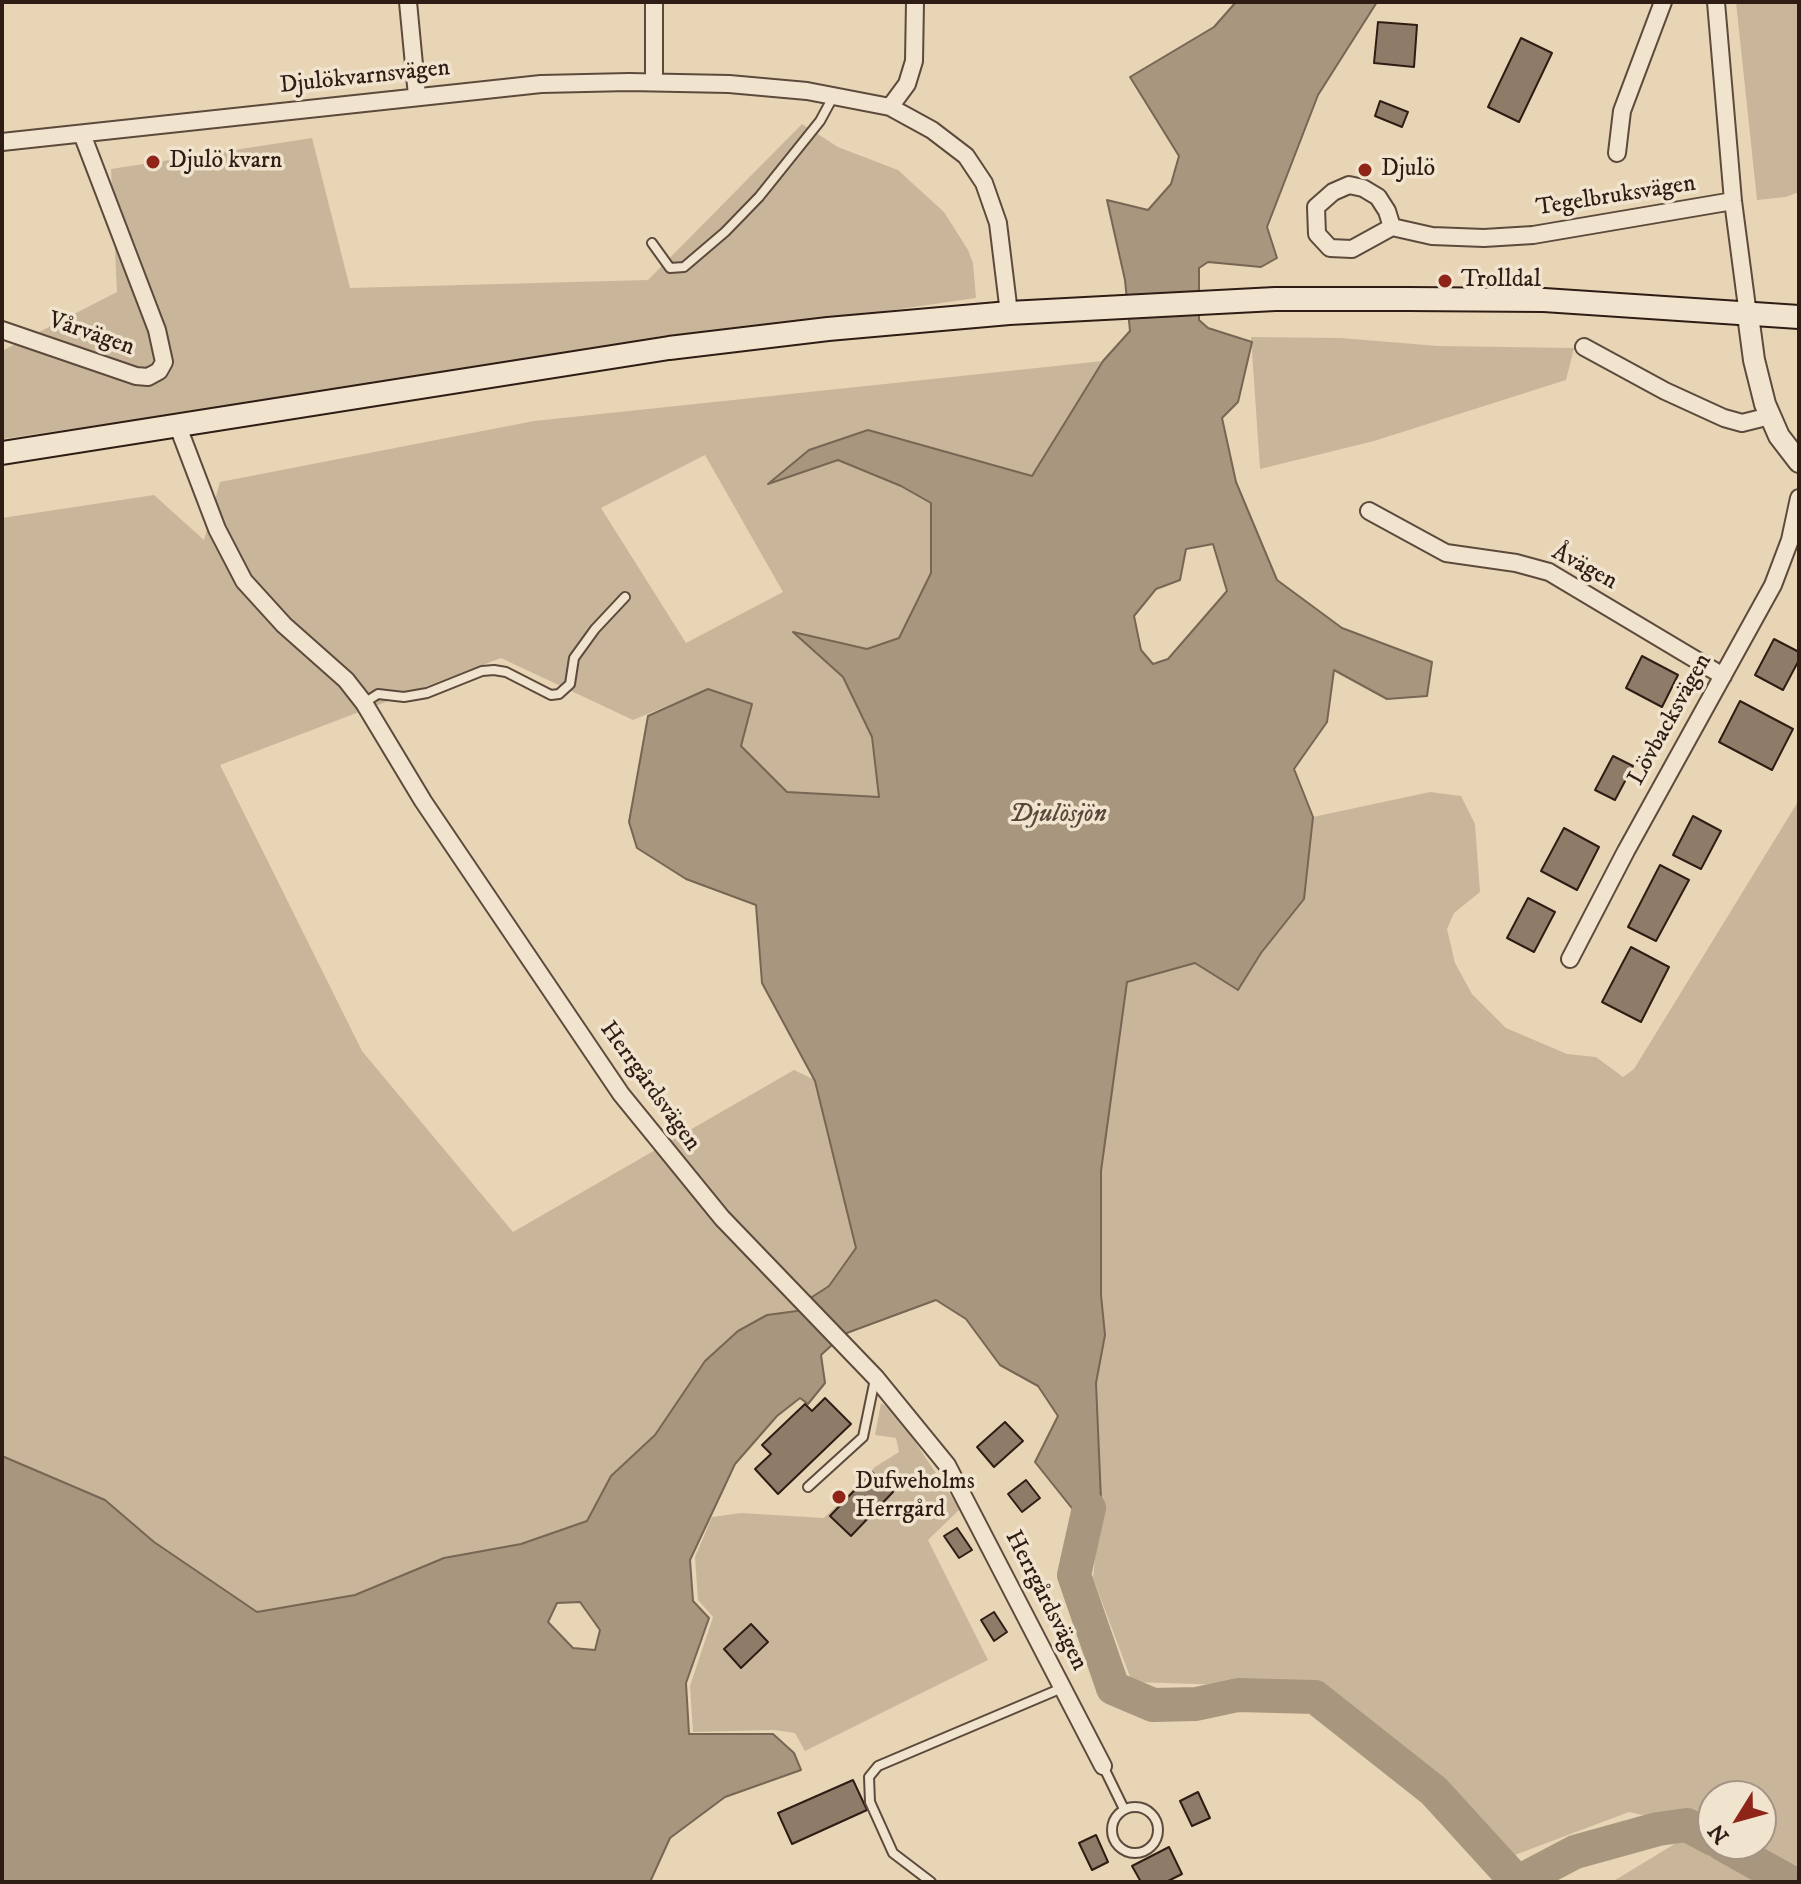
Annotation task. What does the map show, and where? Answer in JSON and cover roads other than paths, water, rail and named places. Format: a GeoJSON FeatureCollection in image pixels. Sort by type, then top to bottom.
{"type":"FeatureCollection","features":[{"type":"Feature","properties":{"kind":"main road"},"geometry":{"type":"LineString","coordinates":[[2,453],[669,348],[828,329],[1009,313],[1275,299],[1544,300],[1799,317]]}},
{"type":"Feature","properties":{"kind":"street"},"geometry":{"type":"LineString","coordinates":[[408,2],[417,96]]}},
{"type":"Feature","properties":{"kind":"street"},"geometry":{"type":"LineString","coordinates":[[654,2],[654,82]]}},
{"type":"Feature","properties":{"kind":"street"},"geometry":{"type":"LineString","coordinates":[[890,107],[907,84],[914,61],[915,2]]}},
{"type":"Feature","properties":{"kind":"street"},"geometry":{"type":"LineString","coordinates":[[1617,153],[1622,111],[1663,2]]}},
{"type":"Feature","properties":{"kind":"street"},"geometry":{"type":"LineString","coordinates":[[1716,2],[1733,201]]}},
{"type":"Feature","properties":{"kind":"street","name":"Djulökvarnsvägen"},"geometry":{"type":"LineString","coordinates":[[2,142],[541,84],[729,84],[833,96],[890,107],[932,130],[966,156],[978,171],[992,201],[998,223],[1009,313]]}},
{"type":"Feature","properties":{"kind":"street","name":"Vårvägen"},"geometry":{"type":"LineString","coordinates":[[2,330],[136,376],[148,377],[159,371],[162,365],[163,352],[157,330],[82,134]]}},
{"type":"Feature","properties":{"kind":"street"},"geometry":{"type":"LineString","coordinates":[[1349,185],[1363,188],[1378,197],[1392,227],[1352,249],[1330,248],[1317,234],[1316,207],[1333,192],[1349,185]]}},
{"type":"Feature","properties":{"kind":"street","name":"Tegelbruksvägen"},"geometry":{"type":"LineString","coordinates":[[1392,227],[1432,236],[1484,238],[1533,235],[1733,201],[1748,315]]}},
{"type":"Feature","properties":{"kind":"street"},"geometry":{"type":"LineString","coordinates":[[1748,315],[1754,360],[1770,416],[1779,436],[1799,462]]}},
{"type":"Feature","properties":{"kind":"street"},"geometry":{"type":"LineString","coordinates":[[1584,347],[1677,397],[1724,418],[1742,423],[1770,416]]}},
{"type":"Feature","properties":{"kind":"street","name":"Herrgårdsvägen"},"geometry":{"type":"LineString","coordinates":[[177,424],[217,529],[244,581],[284,625],[346,680],[364,703],[423,801],[621,1094],[702,1194],[876,1378],[947,1465],[1103,1766]]}},
{"type":"Feature","properties":{"kind":"street","name":"Lövbacksvägen"},"geometry":{"type":"LineString","coordinates":[[1570,959],[1773,585],[1790,540],[1799,498]]}},
{"type":"Feature","properties":{"kind":"street","name":"Åvägen"},"geometry":{"type":"LineString","coordinates":[[1369,511],[1446,553],[1516,563],[1549,572],[1723,676]]}},
{"type":"Feature","properties":{"kind":"lane"},"geometry":{"type":"LineString","coordinates":[[652,243],[670,268],[684,267],[759,197],[812,132],[833,96]]}},
{"type":"Feature","properties":{"kind":"lane"},"geometry":{"type":"LineString","coordinates":[[364,703],[378,694],[404,697],[427,693],[482,671],[494,670],[506,672],[551,695],[559,694],[570,684],[574,658],[595,629],[625,597]]}},
{"type":"Feature","properties":{"kind":"lane"},"geometry":{"type":"LineString","coordinates":[[808,1487],[863,1437],[876,1378]]}},
{"type":"Feature","properties":{"kind":"lane"},"geometry":{"type":"LineString","coordinates":[[931,1882],[893,1853],[870,1802],[869,1777],[878,1766],[1062,1688]]}},
{"type":"Feature","properties":{"kind":"lane"},"geometry":{"type":"LineString","coordinates":[[1103,1766],[1124,1809]]}},
{"type":"Feature","properties":{"kind":"lane"},"geometry":{"type":"LineString","coordinates":[[1140,1806],[1156,1817],[1159,1835],[1148,1851],[1130,1854],[1114,1843],[1111,1825],[1124,1809],[1140,1806]]}},
{"type":"Feature","properties":{"kind":"water","name":"Djulösjön"},"geometry":{"type":"Polygon","coordinates":[[[1236,2],[1377,2],[1318,95],[1267,227],[1277,258],[1261,267],[1208,262],[1199,268],[1199,320],[1208,328],[1252,342],[1238,402],[1222,418],[1236,482],[1277,580],[1342,628],[1432,662],[1427,696],[1387,699],[1334,670],[1327,722],[1294,769],[1313,817],[1304,899],[1261,953],[1238,990],[1195,963],[1127,982],[1101,1171],[1101,1295],[1105,1335],[1096,1383],[1101,1500],[1075,1512],[1035,1462],[1058,1416],[1038,1386],[1000,1365],[966,1319],[936,1300],[844,1334],[821,1355],[825,1383],[808,1404],[800,1398],[777,1416],[735,1464],[690,1560],[693,1601],[709,1618],[686,1683],[689,1734],[773,1734],[794,1753],[801,1770],[725,1797],[670,1838],[650,1882],[2,1882],[2,1456],[105,1500],[154,1542],[257,1612],[355,1595],[444,1558],[521,1544],[587,1521],[611,1476],[655,1435],[705,1361],[738,1331],[767,1315],[797,1311],[829,1286],[856,1248],[815,1081],[762,983],[756,905],[686,879],[637,848],[629,822],[648,716],[708,689],[752,704],[741,746],[787,792],[879,797],[872,737],[843,677],[793,632],[867,649],[899,638],[931,573],[931,503],[901,486],[838,460],[768,484],[809,450],[868,430],[1032,476],[1103,361],[1130,331],[1125,280],[1107,200],[1148,210],[1171,184],[1179,156],[1130,77],[1214,27],[1236,2]],[[1213,544],[1186,549],[1180,580],[1156,589],[1134,616],[1141,650],[1153,664],[1168,659],[1227,591],[1213,544]],[[580,1602],[557,1603],[548,1622],[573,1648],[595,1650],[600,1630],[580,1602]]]}},
{"type":"Feature","properties":{"kind":"waterway"},"geometry":{"type":"LineString","coordinates":[[1089,1508],[1074,1575],[1113,1688],[1153,1705],[1196,1704],[1238,1695],[1315,1697],[1434,1791],[1517,1882]]}},
{"type":"Feature","properties":{"kind":"waterway"},"geometry":{"type":"LineString","coordinates":[[1518,1882],[1575,1852],[1658,1829],[1687,1825],[1697,1830]]}},
{"type":"Feature","properties":{"kind":"waterway"},"geometry":{"type":"LineString","coordinates":[[1751,1860],[1790,1882]]}},
{"type":"Feature","properties":{"kind":"place","name":"Djulö kvarn"},"geometry":{"type":"Point","coordinates":[153,162]}},
{"type":"Feature","properties":{"kind":"place","name":"Djulö"},"geometry":{"type":"Point","coordinates":[1365,170]}},
{"type":"Feature","properties":{"kind":"place","name":"Trolldal"},"geometry":{"type":"Point","coordinates":[1445,281]}},
{"type":"Feature","properties":{"kind":"place","name":"Dufweholms Herrgård"},"geometry":{"type":"Point","coordinates":[839,1497]}}]}
